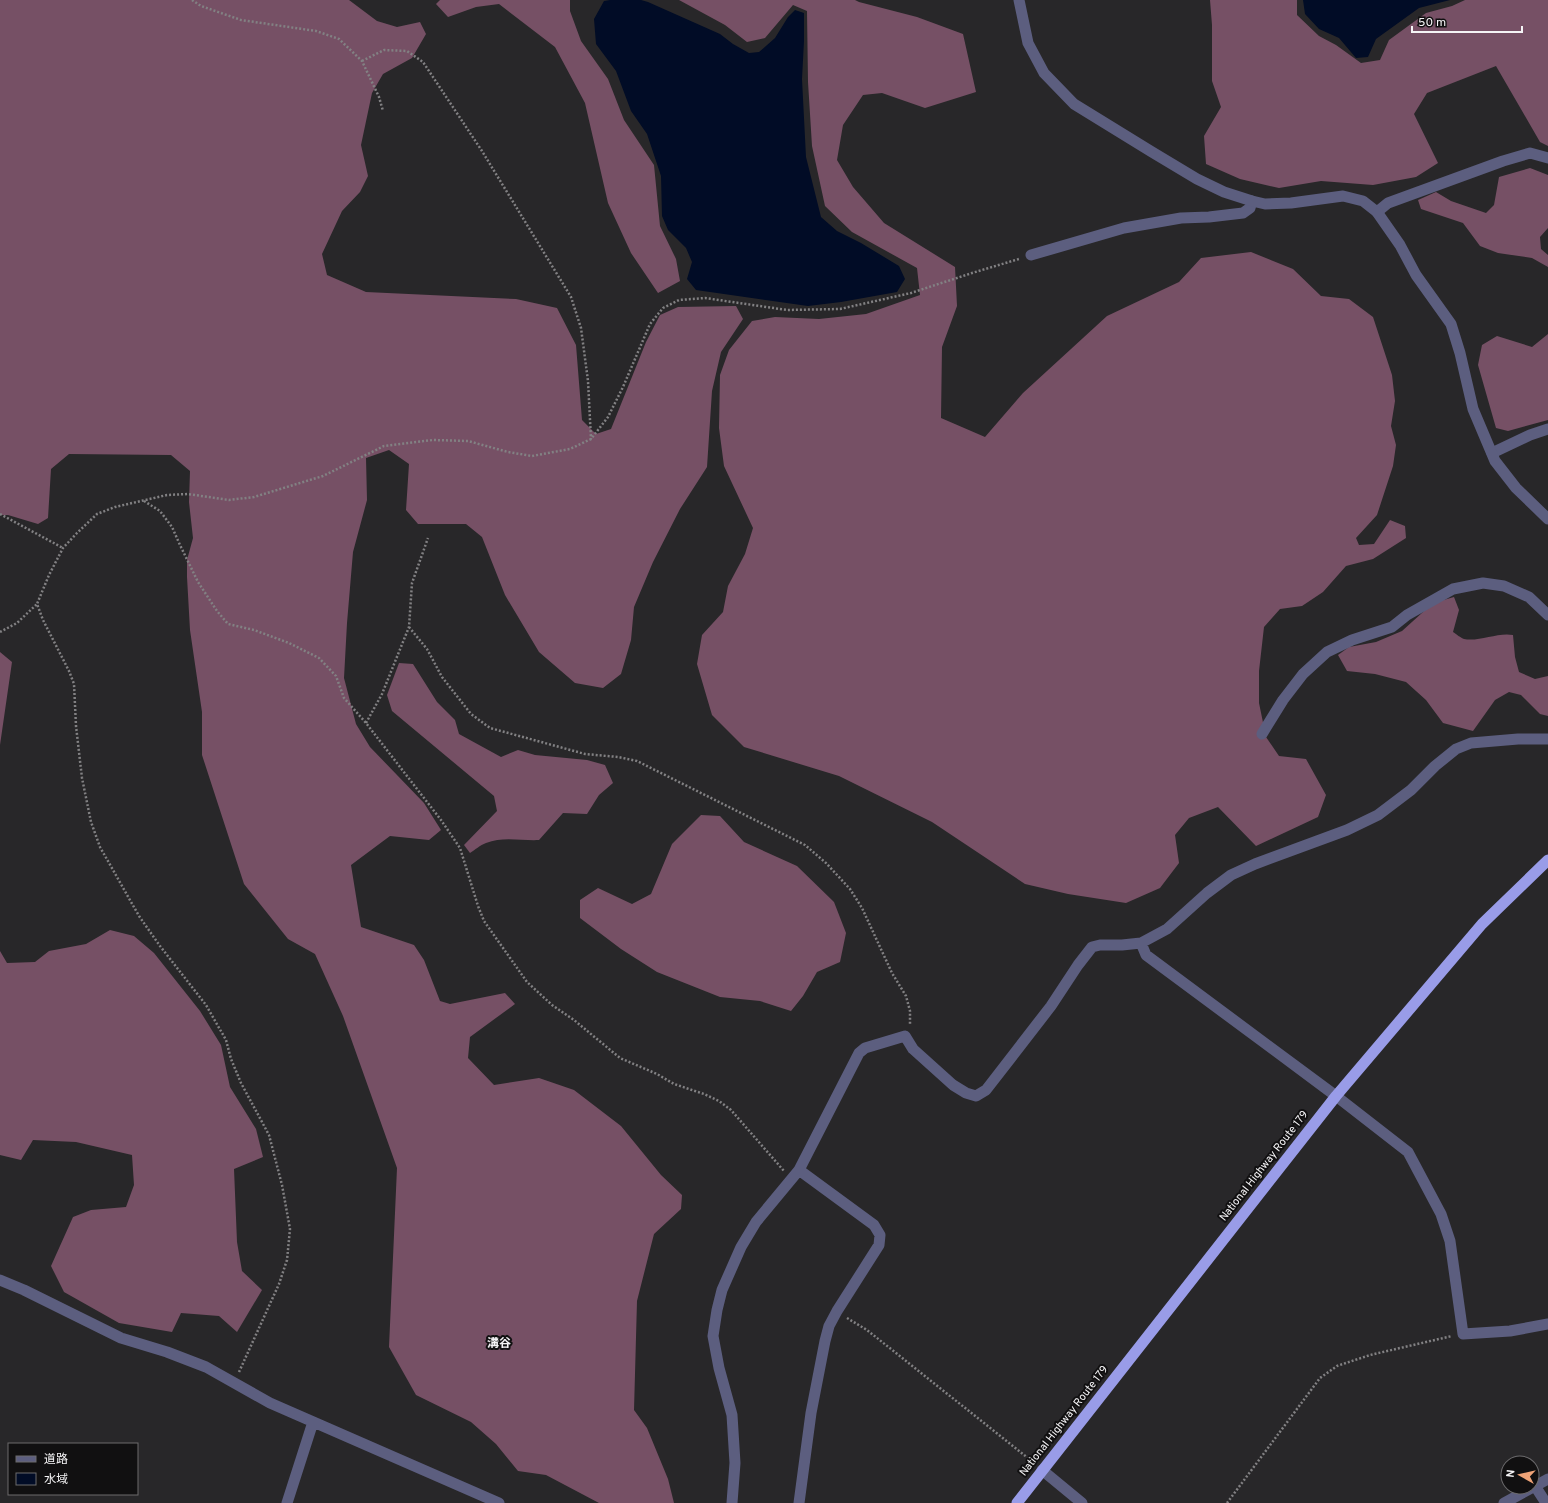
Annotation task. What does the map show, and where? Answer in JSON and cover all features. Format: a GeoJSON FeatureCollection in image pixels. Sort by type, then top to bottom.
{"type":"FeatureCollection","features":[{"type":"Feature","properties":{"kind":"highway","name":"National Highway Route 179"},"geometry":{"type":"LineString","coordinates":[[1017,1503],[1336,1096],[1482,924],[1548,860]]}},
{"type":"Feature","properties":{"kind":"street"},"geometry":{"type":"LineString","coordinates":[[1019,0],[1028,44],[1044,73],[1074,104],[1197,179],[1224,192],[1265,204],[1291,203],[1343,196],[1362,201],[1377,212],[1400,245],[1416,275],[1450,324],[1460,353],[1473,409],[1495,461],[1516,488],[1548,519]]}},
{"type":"Feature","properties":{"kind":"street"},"geometry":{"type":"LineString","coordinates":[[1377,212],[1388,202],[1503,161],[1530,153],[1548,158]]}},
{"type":"Feature","properties":{"kind":"street"},"geometry":{"type":"LineString","coordinates":[[1031,255],[1124,228],[1180,218],[1209,217],[1243,213],[1250,208],[1252,201]]}},
{"type":"Feature","properties":{"kind":"street"},"geometry":{"type":"LineString","coordinates":[[1492,453],[1530,435],[1548,430]]}},
{"type":"Feature","properties":{"kind":"street"},"geometry":{"type":"LineString","coordinates":[[1262,734],[1303,674],[1328,652],[1352,640],[1392,627],[1407,615],[1454,589],[1483,583],[1504,586],[1529,597],[1548,615]]}},
{"type":"Feature","properties":{"kind":"street"},"geometry":{"type":"LineString","coordinates":[[732,1503],[735,1463],[732,1415],[715,1352],[713,1336],[722,1290],[741,1247],[752,1228],[795,1174],[859,1053],[865,1048],[906,1036],[912,1049],[953,1085],[966,1093],[976,1096],[986,1090],[1051,1006],[1078,965],[1092,948],[1100,945],[1142,943],[1167,929],[1207,893],[1231,876],[1255,864],[1347,830],[1378,815],[1411,790],[1435,766],[1456,749],[1471,743],[1518,739],[1548,739]]}},
{"type":"Feature","properties":{"kind":"street"},"geometry":{"type":"LineString","coordinates":[[1142,943],[1146,955],[1336,1096],[1408,1152],[1441,1214],[1450,1241],[1463,1334],[1510,1331],[1548,1324]]}},
{"type":"Feature","properties":{"kind":"street"},"geometry":{"type":"LineString","coordinates":[[795,1174],[874,1225],[880,1235],[879,1245],[837,1311],[825,1341],[811,1413],[799,1503]]}},
{"type":"Feature","properties":{"kind":"street"},"geometry":{"type":"LineString","coordinates":[[0,1280],[24,1290],[121,1338],[166,1352],[200,1365],[270,1403],[499,1503]]}},
{"type":"Feature","properties":{"kind":"street"},"geometry":{"type":"LineString","coordinates":[[287,1503],[313,1422]]}},
{"type":"Feature","properties":{"kind":"street"},"geometry":{"type":"LineString","coordinates":[[1042,1470],[1082,1503]]}},
{"type":"Feature","properties":{"kind":"street"},"geometry":{"type":"LineString","coordinates":[[1540,1494],[1546,1503]]}},
{"type":"Feature","properties":{"kind":"street"},"geometry":{"type":"LineString","coordinates":[[1504,1503],[1519,1495]]}},
{"type":"Feature","properties":{"kind":"path"},"geometry":{"type":"LineString","coordinates":[[192,0],[201,6],[241,20],[316,31],[339,39],[362,61],[379,97],[383,111]]}},
{"type":"Feature","properties":{"kind":"path"},"geometry":{"type":"LineString","coordinates":[[362,61],[384,50],[407,51],[423,62],[482,151],[571,297],[581,328],[588,381],[591,439]]}},
{"type":"Feature","properties":{"kind":"path"},"geometry":{"type":"LineString","coordinates":[[0,632],[17,623],[37,604],[49,575],[63,548],[77,532],[97,514],[115,507],[167,495],[188,494],[229,500],[254,497],[323,476],[384,446],[433,440],[468,441],[508,452],[532,456],[570,449],[591,439],[608,417],[624,387],[650,324],[663,308],[679,300],[705,298],[787,310],[840,309],[912,293],[972,272],[1031,255]]}},
{"type":"Feature","properties":{"kind":"path"},"geometry":{"type":"LineString","coordinates":[[143,501],[160,511],[172,527],[198,582],[217,611],[228,624],[254,630],[289,643],[319,658],[336,676],[344,698],[366,723],[441,820],[460,848],[484,921],[527,982],[552,1005],[574,1020],[620,1058],[657,1074],[674,1084],[704,1094],[718,1101],[730,1110],[795,1174]]}},
{"type":"Feature","properties":{"kind":"path"},"geometry":{"type":"LineString","coordinates":[[0,514],[63,548]]}},
{"type":"Feature","properties":{"kind":"path"},"geometry":{"type":"LineString","coordinates":[[366,723],[382,694],[409,627],[412,583],[428,538]]}},
{"type":"Feature","properties":{"kind":"path"},"geometry":{"type":"LineString","coordinates":[[37,604],[43,620],[69,670],[74,684],[76,726],[82,778],[92,822],[100,846],[139,916],[160,946],[206,1005],[226,1040],[231,1059],[241,1082],[269,1135],[271,1142],[282,1186],[290,1229],[287,1260],[279,1284],[233,1383]]}},
{"type":"Feature","properties":{"kind":"path"},"geometry":{"type":"LineString","coordinates":[[409,627],[427,649],[442,677],[472,714],[490,728],[585,754],[618,757],[637,761],[805,845],[826,863],[850,889],[862,908],[892,973],[906,996],[910,1011],[910,1026],[906,1036]]}},
{"type":"Feature","properties":{"kind":"path"},"geometry":{"type":"LineString","coordinates":[[837,1311],[867,1330],[1042,1470]]}},
{"type":"Feature","properties":{"kind":"path"},"geometry":{"type":"LineString","coordinates":[[1227,1503],[1320,1378],[1337,1366],[1370,1355],[1463,1334]]}},
{"type":"Feature","properties":{"kind":"shaded area"},"geometry":{"type":"Polygon","coordinates":[[[0,0],[349,0],[377,21],[397,27],[420,22],[426,34],[412,58],[383,74],[372,93],[361,145],[368,176],[360,192],[342,211],[322,254],[327,275],[366,292],[516,299],[557,308],[576,345],[582,420],[596,434],[611,429],[646,342],[660,315],[678,307],[736,306],[743,319],[721,352],[712,391],[707,467],[680,509],[653,562],[634,607],[631,640],[621,674],[603,688],[575,683],[539,652],[505,595],[482,537],[466,524],[418,524],[406,510],[409,464],[389,450],[366,458],[367,500],[353,552],[347,623],[344,678],[356,724],[370,747],[424,803],[441,830],[429,840],[390,836],[351,865],[361,927],[414,945],[424,960],[440,1001],[450,1004],[505,993],[515,1004],[470,1037],[468,1058],[494,1085],[539,1078],[574,1090],[621,1126],[661,1175],[682,1195],[681,1209],[654,1234],[637,1301],[634,1410],[647,1428],[668,1479],[674,1503],[599,1503],[546,1475],[518,1471],[496,1444],[471,1422],[416,1395],[389,1347],[397,1168],[343,1016],[315,954],[288,939],[244,884],[202,755],[202,712],[190,630],[187,577],[187,560],[193,538],[189,502],[190,471],[171,455],[69,454],[51,469],[48,518],[38,524],[8,515],[0,515],[0,0]]]}},
{"type":"Feature","properties":{"kind":"shaded area"},"geometry":{"type":"Polygon","coordinates":[[[440,0],[570,0],[570,11],[581,41],[608,79],[624,120],[654,165],[660,226],[676,259],[680,281],[658,293],[631,253],[608,203],[585,103],[555,47],[499,4],[476,7],[448,17],[436,4],[440,0]]]}},
{"type":"Feature","properties":{"kind":"shaded area"},"geometry":{"type":"Polygon","coordinates":[[[679,0],[855,0],[917,17],[963,34],[976,92],[925,108],[882,93],[863,95],[843,125],[837,160],[853,187],[884,223],[955,267],[957,306],[942,347],[941,418],[985,437],[1023,393],[1107,316],[1179,282],[1201,258],[1251,252],[1293,269],[1321,296],[1349,299],[1373,317],[1392,375],[1395,401],[1391,426],[1396,445],[1393,466],[1377,515],[1356,538],[1359,545],[1374,544],[1390,520],[1405,526],[1406,538],[1373,559],[1346,566],[1323,592],[1302,606],[1280,609],[1264,627],[1259,671],[1259,703],[1266,737],[1279,756],[1306,759],[1326,795],[1318,817],[1256,846],[1218,807],[1189,818],[1175,835],[1179,863],[1160,888],[1126,903],[1068,894],[1025,884],[932,822],[839,776],[744,747],[712,715],[697,664],[702,635],[723,612],[728,586],[745,554],[753,528],[724,466],[719,428],[720,375],[729,350],[752,321],[775,317],[819,319],[866,314],[920,295],[917,268],[852,232],[825,206],[812,146],[808,82],[807,11],[793,5],[765,38],[747,42],[725,25],[679,0]]]}},
{"type":"Feature","properties":{"kind":"shaded area"},"geometry":{"type":"Polygon","coordinates":[[[1210,0],[1297,0],[1297,15],[1319,36],[1336,45],[1361,63],[1380,60],[1389,40],[1426,13],[1452,6],[1465,0],[1548,0],[1548,146],[1540,142],[1496,66],[1427,93],[1414,114],[1438,163],[1416,177],[1373,185],[1321,181],[1279,188],[1240,179],[1206,164],[1204,136],[1221,107],[1212,81],[1212,25],[1210,0]]]}},
{"type":"Feature","properties":{"kind":"shaded area"},"geometry":{"type":"Polygon","coordinates":[[[1530,168],[1548,175],[1548,228],[1540,237],[1541,249],[1548,255],[1548,267],[1532,258],[1498,253],[1480,246],[1463,223],[1421,209],[1418,200],[1436,192],[1451,201],[1486,213],[1494,205],[1499,177],[1530,168]]]}},
{"type":"Feature","properties":{"kind":"shaded area"},"geometry":{"type":"Polygon","coordinates":[[[1548,334],[1548,420],[1508,431],[1496,428],[1478,365],[1482,345],[1497,336],[1532,347],[1548,334]]]}},
{"type":"Feature","properties":{"kind":"shaded area"},"geometry":{"type":"Polygon","coordinates":[[[1454,597],[1459,610],[1453,632],[1464,639],[1470,640],[1507,634],[1513,635],[1515,657],[1519,672],[1535,679],[1548,676],[1548,716],[1540,714],[1521,695],[1509,692],[1495,700],[1473,731],[1443,723],[1426,700],[1406,682],[1375,674],[1347,671],[1338,655],[1349,647],[1376,642],[1402,631],[1433,603],[1454,597]]]}},
{"type":"Feature","properties":{"kind":"shaded area"},"geometry":{"type":"Polygon","coordinates":[[[0,652],[12,662],[0,745],[0,652]]]}},
{"type":"Feature","properties":{"kind":"shaded area"},"geometry":{"type":"Polygon","coordinates":[[[399,663],[413,664],[437,702],[455,720],[459,734],[501,757],[518,750],[535,755],[587,760],[605,765],[613,783],[599,795],[587,814],[563,813],[539,840],[506,839],[492,841],[482,845],[470,853],[464,845],[497,811],[494,796],[392,711],[387,695],[399,663]]]}},
{"type":"Feature","properties":{"kind":"shaded area"},"geometry":{"type":"Polygon","coordinates":[[[701,815],[720,816],[744,842],[797,866],[834,902],[846,933],[840,962],[817,972],[803,996],[791,1011],[760,1001],[720,997],[657,972],[621,949],[580,918],[580,900],[598,888],[632,904],[651,894],[672,844],[701,815]]]}},
{"type":"Feature","properties":{"kind":"shaded area"},"geometry":{"type":"Polygon","coordinates":[[[110,930],[134,936],[154,953],[200,1011],[221,1045],[230,1087],[256,1129],[263,1157],[234,1169],[237,1242],[242,1271],[262,1290],[237,1332],[219,1316],[181,1313],[172,1332],[119,1323],[64,1292],[51,1266],[73,1217],[91,1210],[126,1207],[134,1185],[132,1155],[76,1142],[33,1140],[21,1160],[0,1155],[0,951],[7,963],[35,962],[49,951],[86,944],[110,930]]]}},
{"type":"Feature","properties":{"kind":"water"},"geometry":{"type":"Polygon","coordinates":[[[641,0],[648,2],[720,34],[733,44],[749,53],[759,52],[775,38],[788,17],[795,10],[804,13],[802,79],[806,157],[821,217],[837,231],[861,243],[899,266],[905,279],[897,292],[808,306],[696,290],[687,279],[692,262],[686,248],[668,230],[662,216],[661,176],[647,134],[631,111],[616,71],[596,44],[594,19],[604,1],[641,0]]]}},
{"type":"Feature","properties":{"kind":"water"},"geometry":{"type":"Polygon","coordinates":[[[1303,0],[1450,0],[1419,8],[1376,39],[1368,57],[1356,58],[1339,38],[1319,29],[1305,14],[1303,0]]]}},
{"type":"Feature","properties":{"kind":"district","name":"溝谷"},"geometry":{"type":"Point","coordinates":[499,1344]}}]}
